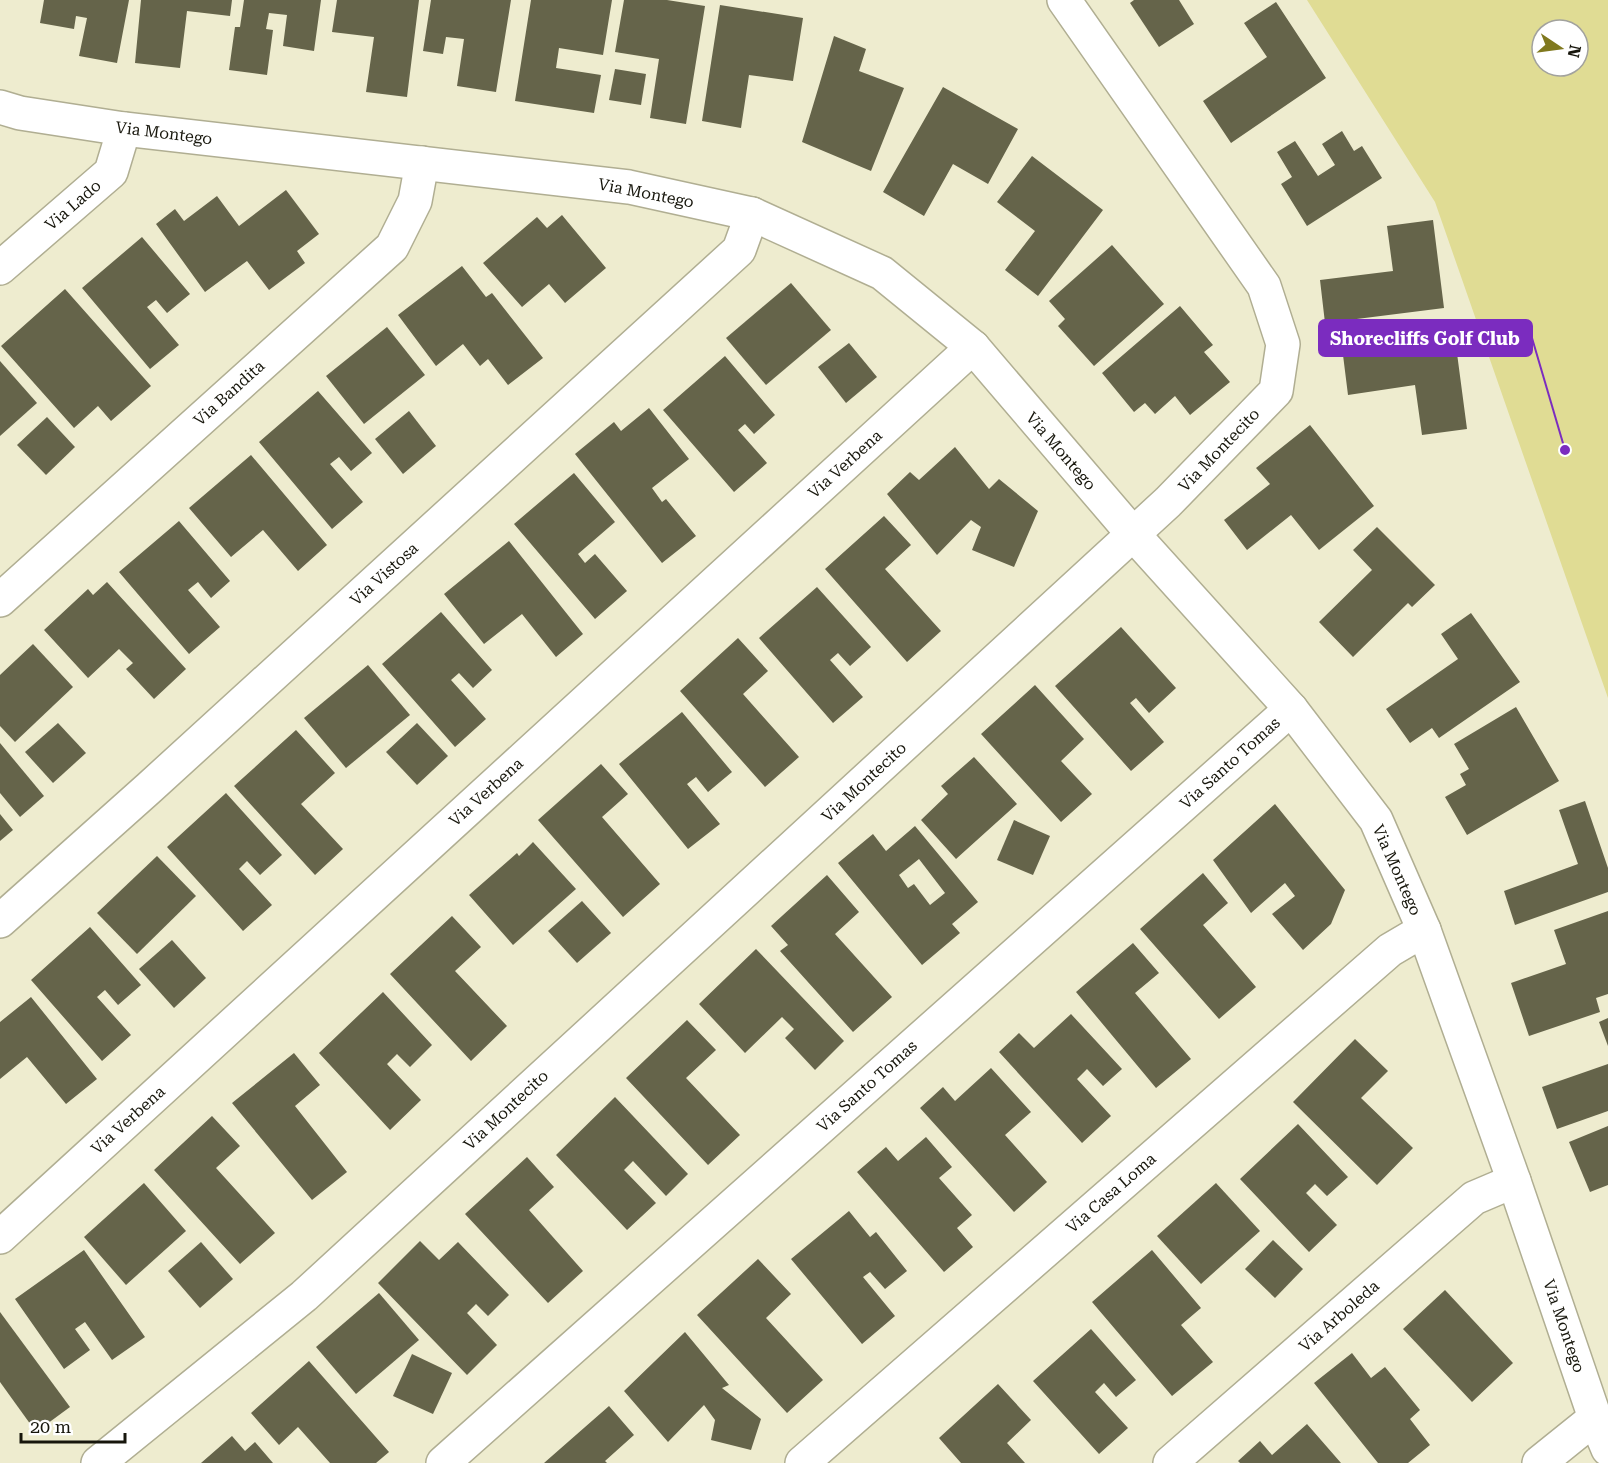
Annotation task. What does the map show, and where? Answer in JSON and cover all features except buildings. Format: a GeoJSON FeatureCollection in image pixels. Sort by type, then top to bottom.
{"type":"FeatureCollection","features":[{"type":"Feature","properties":{"kind":"street","name":"Via Montecito"},"geometry":{"type":"LineString","coordinates":[[98,1463],[304,1296],[1168,502],[1276,391],[1283,344],[1264,286],[1064,0]]}},
{"type":"Feature","properties":{"kind":"street","name":"Via Montego"},"geometry":{"type":"LineString","coordinates":[[0,107],[20,113],[124,129],[629,187],[752,214],[882,273],[973,347],[1133,534],[1291,709],[1376,820],[1424,930],[1514,1181],[1595,1418],[1608,1449]]}},
{"type":"Feature","properties":{"kind":"street","name":"Via Lado"},"geometry":{"type":"LineString","coordinates":[[0,268],[111,172],[124,129]]}},
{"type":"Feature","properties":{"kind":"street","name":"Via Bandita"},"geometry":{"type":"LineString","coordinates":[[0,600],[392,247],[415,201],[422,163]]}},
{"type":"Feature","properties":{"kind":"street","name":"Via Vistosa"},"geometry":{"type":"LineString","coordinates":[[0,921],[158,780],[739,250],[752,214]]}},
{"type":"Feature","properties":{"kind":"street","name":"Via Verbena"},"geometry":{"type":"LineString","coordinates":[[0,1238],[973,347]]}},
{"type":"Feature","properties":{"kind":"street","name":"Via Santo Tomas"},"geometry":{"type":"LineString","coordinates":[[443,1463],[1291,709]]}},
{"type":"Feature","properties":{"kind":"street","name":"Via Casa Loma"},"geometry":{"type":"LineString","coordinates":[[802,1463],[1390,950],[1424,930]]}},
{"type":"Feature","properties":{"kind":"street","name":"Via Arboleda"},"geometry":{"type":"LineString","coordinates":[[1170,1463],[1474,1198],[1514,1181]]}},
{"type":"Feature","properties":{"kind":"street"},"geometry":{"type":"LineString","coordinates":[[1539,1463],[1595,1418]]}},
{"type":"Feature","properties":{"kind":"shaded area"},"geometry":{"type":"Polygon","coordinates":[[[1307,0],[1608,0],[1608,698],[1435,202],[1307,0]]]}},
{"type":"Feature","properties":{"kind":"place","name":"Shorecliffs Golf Club"},"geometry":{"type":"Point","coordinates":[1565,450]}}]}
